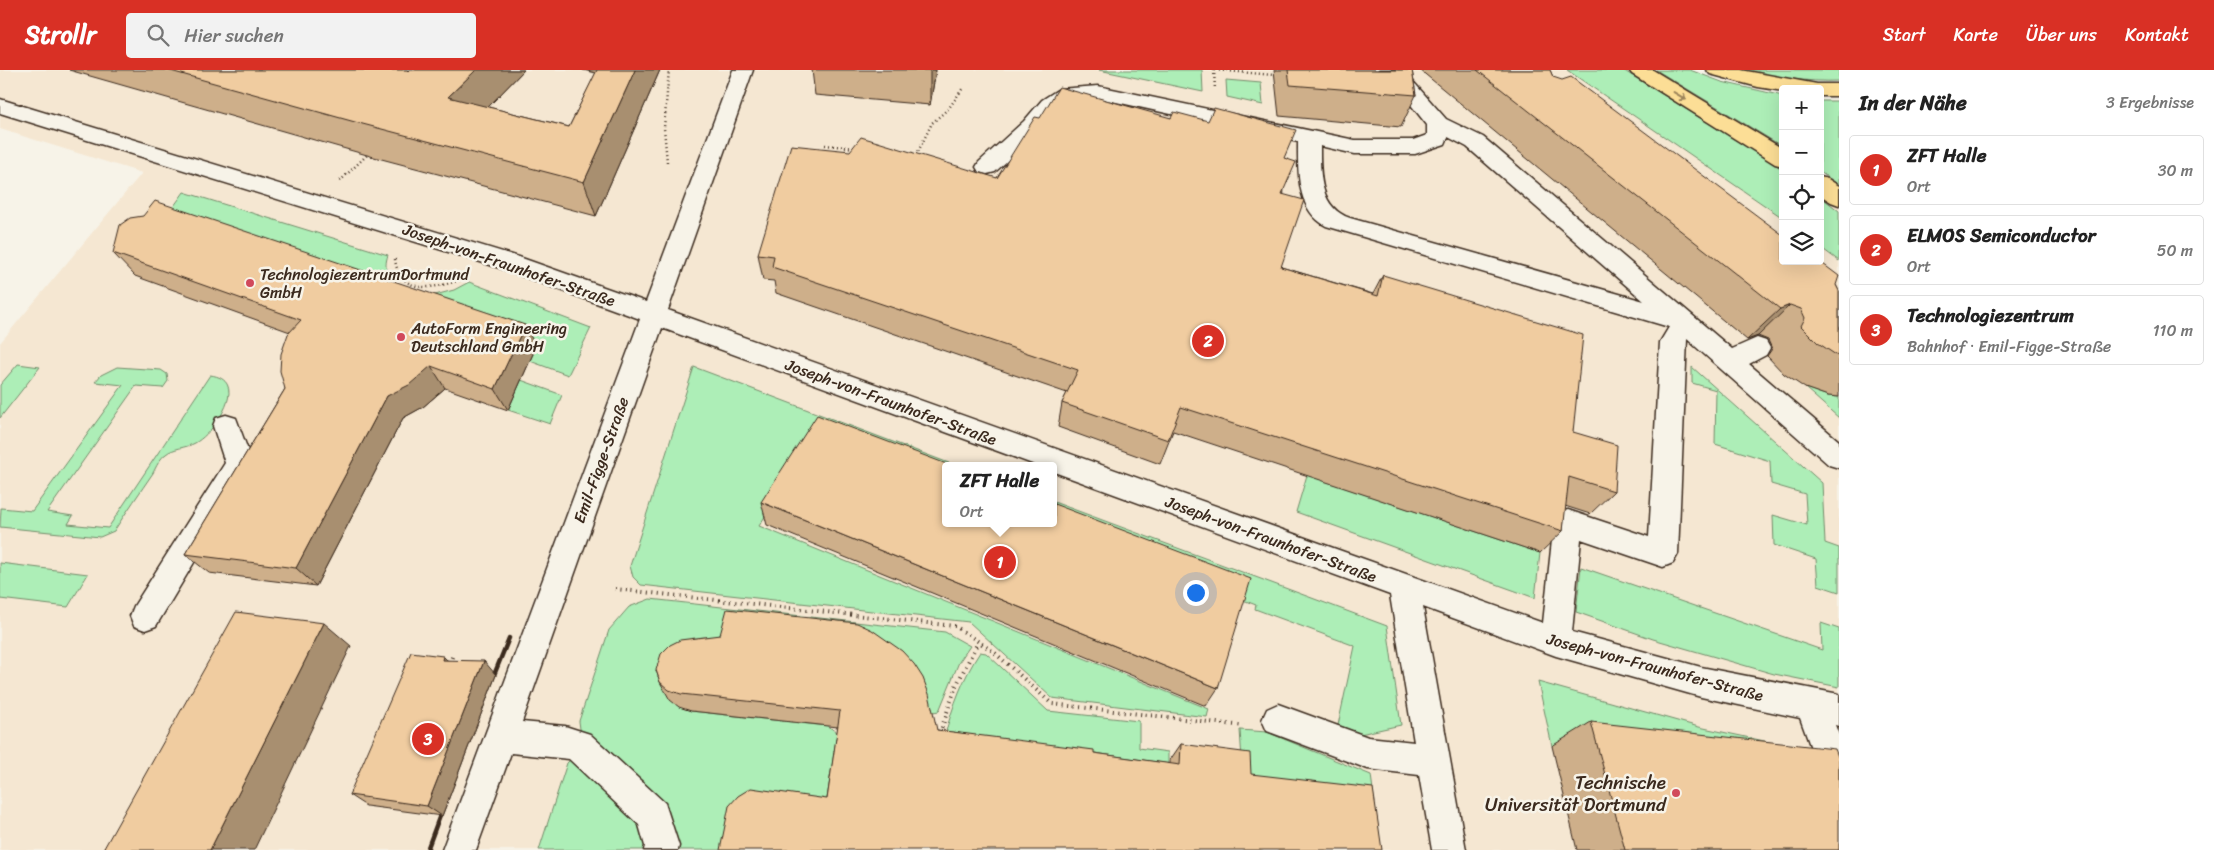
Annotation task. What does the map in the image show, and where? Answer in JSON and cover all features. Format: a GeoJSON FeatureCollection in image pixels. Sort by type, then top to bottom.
{"type":"FeatureCollection","features":[{"type":"Feature","properties":{"kind":"highway"},"geometry":{"type":"LineString","coordinates":[[1639,70],[1779,157]]}},
{"type":"Feature","properties":{"kind":"highway"},"geometry":{"type":"LineString","coordinates":[[1717,70],[1758,81],[1784,85]]}},
{"type":"Feature","properties":{"kind":"highway"},"geometry":{"type":"LineString","coordinates":[[1824,90],[1839,90]]}},
{"type":"Feature","properties":{"kind":"highway"},"geometry":{"type":"LineString","coordinates":[[1824,187],[1839,197]]}},
{"type":"Feature","properties":{"kind":"street","name":"Emil-Figge-Straße"},"geometry":{"type":"LineString","coordinates":[[459,850],[743,70]]}},
{"type":"Feature","properties":{"kind":"street"},"geometry":{"type":"LineString","coordinates":[[1389,70],[1403,82],[1438,124],[1475,142],[1839,457]]}},
{"type":"Feature","properties":{"kind":"street"},"geometry":{"type":"LineString","coordinates":[[987,167],[1032,126],[1049,105],[1066,94],[1082,92],[1098,92],[1355,146],[1415,147],[1436,139],[1438,124]]}},
{"type":"Feature","properties":{"kind":"street","name":"Joseph-von-Fraunhofer-Straße"},"geometry":{"type":"LineString","coordinates":[[0,106],[511,263],[1556,642],[1701,682],[1825,708]]}},
{"type":"Feature","properties":{"kind":"street"},"geometry":{"type":"LineString","coordinates":[[1309,137],[1310,182],[1315,202],[1328,217],[1360,229],[1684,322]]}},
{"type":"Feature","properties":{"kind":"street"},"geometry":{"type":"LineString","coordinates":[[1556,642],[1568,522],[1663,554],[1673,342],[1684,322]]}},
{"type":"Feature","properties":{"kind":"street"},"geometry":{"type":"LineString","coordinates":[[1730,362],[1757,348]]}},
{"type":"Feature","properties":{"kind":"street"},"geometry":{"type":"LineString","coordinates":[[145,616],[239,464],[226,426]]}},
{"type":"Feature","properties":{"kind":"street"},"geometry":{"type":"LineString","coordinates":[[1404,587],[1449,850]]}},
{"type":"Feature","properties":{"kind":"street"},"geometry":{"type":"LineString","coordinates":[[1825,708],[1839,780]]}},
{"type":"Feature","properties":{"kind":"street"},"geometry":{"type":"LineString","coordinates":[[1278,720],[1368,753],[1433,760]]}},
{"type":"Feature","properties":{"kind":"street"},"geometry":{"type":"LineString","coordinates":[[500,736],[578,745],[653,815],[662,846],[661,850]]}},
{"type":"Feature","properties":{"kind":"path"},"geometry":{"type":"LineString","coordinates":[[667,162],[664,128],[670,70]]}},
{"type":"Feature","properties":{"kind":"path"},"geometry":{"type":"LineString","coordinates":[[1214,70],[1274,75]]}},
{"type":"Feature","properties":{"kind":"path"},"geometry":{"type":"LineString","coordinates":[[908,153],[917,154],[932,123],[949,108],[963,88]]}},
{"type":"Feature","properties":{"kind":"path"},"geometry":{"type":"LineString","coordinates":[[826,145],[862,149]]}},
{"type":"Feature","properties":{"kind":"path"},"geometry":{"type":"LineString","coordinates":[[338,183],[367,155]]}},
{"type":"Feature","properties":{"kind":"path"},"geometry":{"type":"LineString","coordinates":[[396,253],[395,267],[403,280],[416,287],[452,284],[468,276]]}},
{"type":"Feature","properties":{"kind":"path"},"geometry":{"type":"LineString","coordinates":[[420,294],[423,287]]}},
{"type":"Feature","properties":{"kind":"path"},"geometry":{"type":"LineString","coordinates":[[615,589],[954,626],[994,652],[1052,704],[1256,728],[1278,720]]}},
{"type":"Feature","properties":{"kind":"path"},"geometry":{"type":"LineString","coordinates":[[939,737],[945,711],[963,668],[978,642]]}},
{"type":"Feature","properties":{"kind":"shaded area"},"geometry":{"type":"Polygon","coordinates":[[[0,70],[731,70],[440,850],[0,850],[0,343],[142,173],[0,129],[0,70]]]}},
{"type":"Feature","properties":{"kind":"shaded area"},"geometry":{"type":"Polygon","coordinates":[[[752,70],[1632,70],[1779,162],[1779,265],[1824,265],[1824,192],[1839,202],[1839,850],[477,850],[752,70]]]}},
{"type":"Feature","properties":{"kind":"green space"},"geometry":{"type":"Polygon","coordinates":[[[1099,70],[1202,70],[1203,92],[1099,70]]]}},
{"type":"Feature","properties":{"kind":"green space"},"geometry":{"type":"Polygon","coordinates":[[[1567,70],[1623,70],[1779,167],[1779,215],[1567,70]]]}},
{"type":"Feature","properties":{"kind":"green space"},"geometry":{"type":"Polygon","coordinates":[[[1656,70],[1690,70],[1722,82],[1779,95],[1779,145],[1656,70]]]}},
{"type":"Feature","properties":{"kind":"green space"},"geometry":{"type":"Polygon","coordinates":[[[1743,70],[1839,70],[1839,81],[1791,79],[1743,70]]]}},
{"type":"Feature","properties":{"kind":"green space"},"geometry":{"type":"Polygon","coordinates":[[[1226,80],[1261,83],[1263,105],[1227,97],[1226,80]]]}},
{"type":"Feature","properties":{"kind":"green space"},"geometry":{"type":"Polygon","coordinates":[[[1824,101],[1839,101],[1839,185],[1824,175],[1824,101]]]}},
{"type":"Feature","properties":{"kind":"green space"},"geometry":{"type":"Polygon","coordinates":[[[184,192],[388,255],[387,273],[397,288],[164,220],[184,192]]]}},
{"type":"Feature","properties":{"kind":"green space"},"geometry":{"type":"Polygon","coordinates":[[[1824,199],[1839,211],[1839,261],[1824,250],[1824,199]]]}},
{"type":"Feature","properties":{"kind":"green space"},"geometry":{"type":"Polygon","coordinates":[[[469,282],[591,328],[568,375],[530,361],[435,295],[454,290],[469,282]]]}},
{"type":"Feature","properties":{"kind":"green space"},"geometry":{"type":"Polygon","coordinates":[[[18,364],[40,367],[0,418],[0,385],[18,364]]]}},
{"type":"Feature","properties":{"kind":"green space"},"geometry":{"type":"Polygon","coordinates":[[[117,367],[161,370],[167,374],[168,381],[163,388],[136,386],[47,512],[73,516],[68,524],[108,528],[210,375],[222,379],[228,386],[229,396],[219,418],[203,437],[191,445],[169,452],[162,458],[114,531],[100,537],[0,527],[1,508],[32,511],[123,385],[95,382],[101,375],[117,367]]]}},
{"type":"Feature","properties":{"kind":"green space"},"geometry":{"type":"Polygon","coordinates":[[[694,367],[946,462],[942,462],[942,465],[816,436],[759,526],[1209,709],[1207,717],[1052,698],[969,622],[641,585],[633,577],[630,566],[694,367]]]}},
{"type":"Feature","properties":{"kind":"green space"},"geometry":{"type":"Polygon","coordinates":[[[1692,367],[1822,483],[1825,543],[1839,548],[1839,592],[1818,585],[1816,559],[1774,545],[1773,515],[1807,525],[1805,494],[1771,484],[1770,461],[1715,444],[1716,390],[1692,383],[1692,367]]]}},
{"type":"Feature","properties":{"kind":"green space"},"geometry":{"type":"Polygon","coordinates":[[[521,380],[562,395],[550,424],[508,410],[521,380]]]}},
{"type":"Feature","properties":{"kind":"green space"},"geometry":{"type":"Polygon","coordinates":[[[1805,388],[1828,396],[1839,397],[1839,418],[1805,388]]]}},
{"type":"Feature","properties":{"kind":"green space"},"geometry":{"type":"Polygon","coordinates":[[[1307,475],[1540,553],[1535,598],[1296,512],[1307,475]]]}},
{"type":"Feature","properties":{"kind":"green space"},"geometry":{"type":"Polygon","coordinates":[[[1057,503],[1387,626],[1401,725],[1360,734],[1338,725],[1355,646],[1255,609],[1256,605],[1053,527],[1057,527],[1057,503]]]}},
{"type":"Feature","properties":{"kind":"green space"},"geometry":{"type":"Polygon","coordinates":[[[0,563],[88,574],[68,607],[0,599],[0,563]]]}},
{"type":"Feature","properties":{"kind":"green space"},"geometry":{"type":"Polygon","coordinates":[[[1581,567],[1822,650],[1821,623],[1839,629],[1839,687],[1774,674],[1653,639],[1576,612],[1581,567]]]}},
{"type":"Feature","properties":{"kind":"green space"},"geometry":{"type":"Polygon","coordinates":[[[650,599],[945,632],[970,646],[959,662],[939,711],[933,712],[931,709],[691,711],[827,726],[836,731],[841,741],[829,824],[731,850],[670,850],[580,729],[579,721],[609,630],[629,607],[650,599]]]}},
{"type":"Feature","properties":{"kind":"green space"},"geometry":{"type":"Polygon","coordinates":[[[980,652],[986,653],[1048,711],[1139,721],[1139,748],[1168,752],[1168,780],[945,735],[959,692],[980,652]]]}},
{"type":"Feature","properties":{"kind":"green space"},"geometry":{"type":"Polygon","coordinates":[[[1538,682],[1699,727],[1839,757],[1781,771],[1552,746],[1538,682]]]}},
{"type":"Feature","properties":{"kind":"green space"},"geometry":{"type":"Polygon","coordinates":[[[1240,730],[1267,732],[1371,775],[1381,850],[1244,790],[1240,730]]]}},
{"type":"Feature","properties":{"kind":"green space"},"geometry":{"type":"Polygon","coordinates":[[[571,759],[646,826],[645,850],[539,850],[567,763],[571,759]]]}},
{"type":"Feature","properties":{"kind":"building"},"geometry":{"type":"Polygon","coordinates":[[[167,70],[476,70],[448,97],[569,127],[597,70],[635,70],[584,182],[167,70]]]}},
{"type":"Feature","properties":{"kind":"building"},"geometry":{"type":"Polygon","coordinates":[[[1288,70],[1412,70],[1416,95],[1290,85],[1288,70]]]}},
{"type":"Feature","properties":{"kind":"building"},"geometry":{"type":"Polygon","coordinates":[[[1477,70],[1550,70],[1553,77],[1562,80],[1571,77],[1779,232],[1779,265],[1824,265],[1839,276],[1836,285],[1839,291],[1839,357],[1818,343],[1801,326],[1805,318],[1801,309],[1790,305],[1780,309],[1477,70]]]}},
{"type":"Feature","properties":{"kind":"building"},"geometry":{"type":"Polygon","coordinates":[[[1059,87],[1171,118],[1174,112],[1208,121],[1214,108],[1296,130],[1284,158],[1296,162],[1282,194],[1304,200],[1281,267],[1378,296],[1383,275],[1583,335],[1573,432],[1617,445],[1614,491],[1569,477],[1563,531],[1181,407],[1168,440],[1062,403],[1078,370],[772,267],[774,256],[758,254],[791,145],[850,151],[861,137],[997,178],[1035,117],[1040,118],[1059,87]]]}},
{"type":"Feature","properties":{"kind":"building"},"geometry":{"type":"Polygon","coordinates":[[[155,201],[525,325],[495,389],[431,366],[409,385],[387,396],[296,568],[185,554],[285,389],[280,371],[281,354],[288,334],[301,320],[113,253],[120,225],[130,218],[143,216],[155,201]]]}},
{"type":"Feature","properties":{"kind":"building"},"geometry":{"type":"Polygon","coordinates":[[[817,415],[942,462],[942,527],[1057,527],[1057,505],[1251,579],[1218,688],[761,502],[817,415]]]}},
{"type":"Feature","properties":{"kind":"building"},"geometry":{"type":"Polygon","coordinates":[[[727,609],[857,623],[872,630],[902,651],[914,664],[923,678],[929,694],[937,730],[1094,750],[1094,753],[1180,765],[1181,744],[1250,753],[1251,774],[1373,788],[1382,850],[720,850],[729,806],[738,796],[751,788],[827,799],[840,711],[681,694],[669,690],[660,682],[656,670],[661,654],[670,645],[680,640],[720,635],[727,609]]]}},
{"type":"Feature","properties":{"kind":"building"},"geometry":{"type":"Polygon","coordinates":[[[236,612],[324,623],[210,850],[103,850],[236,612]]]}},
{"type":"Feature","properties":{"kind":"building"},"geometry":{"type":"Polygon","coordinates":[[[411,652],[443,656],[442,660],[484,661],[427,806],[349,795],[411,652]]]}},
{"type":"Feature","properties":{"kind":"building","name":"Technische Universität Dortmund"},"geometry":{"type":"Polygon","coordinates":[[[1591,722],[1835,749],[1839,759],[1839,850],[1625,850],[1591,722]]]}},
{"type":"Feature","properties":{"kind":"railway"},"geometry":{"type":"LineString","coordinates":[[494,675],[509,638]]}},
{"type":"Feature","properties":{"kind":"railway"},"geometry":{"type":"LineString","coordinates":[[427,850],[440,815]]}},
{"type":"Feature","properties":{"kind":"place","name":"TechnologiezentrumDortmund GmbH"},"geometry":{"type":"Point","coordinates":[250,283]}},
{"type":"Feature","properties":{"kind":"place","name":"AutoForm Engineering Deutschland GmbH"},"geometry":{"type":"Point","coordinates":[401,337]}},
{"type":"Feature","properties":{"kind":"place","name":"ELMOS Semiconductor"},"geometry":{"type":"Point","coordinates":[1208,341]}},
{"type":"Feature","properties":{"kind":"place","name":"ZFT Halle"},"geometry":{"type":"Point","coordinates":[1000,562]}},
{"type":"Feature","properties":{"kind":"place","name":"Technologiezentrum"},"geometry":{"type":"Point","coordinates":[428,739]}},
{"type":"Feature","properties":{"kind":"place","name":"Technische Universität Dortmund"},"geometry":{"type":"Point","coordinates":[1676,793]}}]}
